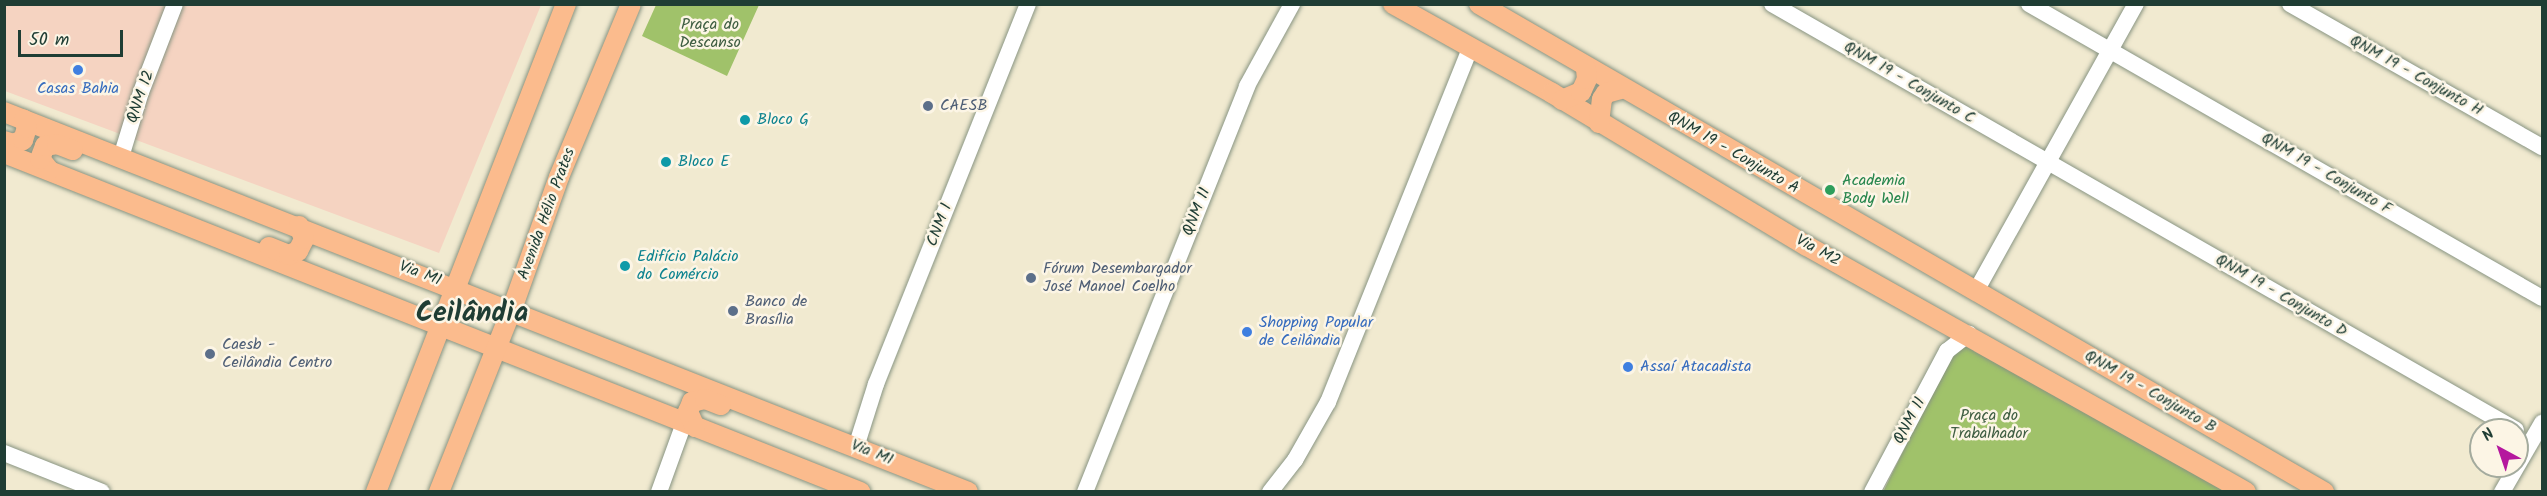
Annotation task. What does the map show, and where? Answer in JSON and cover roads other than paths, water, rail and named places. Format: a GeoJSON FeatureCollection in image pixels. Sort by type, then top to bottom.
{"type":"FeatureCollection","features":[{"type":"Feature","properties":{"kind":"main road"},"geometry":{"type":"LineString","coordinates":[[376,492],[566,4]]}},
{"type":"Feature","properties":{"kind":"main road","name":"Avenida Hélio Prates"},"geometry":{"type":"LineString","coordinates":[[440,492],[512,309],[559,177],[631,4]]}},
{"type":"Feature","properties":{"kind":"main road","name":"Via M2"},"geometry":{"type":"LineString","coordinates":[[1393,4],[1562,100],[1807,246],[1969,334],[2246,492]]}},
{"type":"Feature","properties":{"kind":"main road","name":"QNM 19 - Conjunto A"},"geometry":{"type":"LineString","coordinates":[[1486,6],[1586,69],[1976,291]]}},
{"type":"Feature","properties":{"kind":"main road"},"geometry":{"type":"LineString","coordinates":[[1562,100],[1581,92],[1587,79],[1586,69]]}},
{"type":"Feature","properties":{"kind":"main road"},"geometry":{"type":"LineString","coordinates":[[1599,123],[1602,99],[1606,93],[1621,89]]}},
{"type":"Feature","properties":{"kind":"main road","name":"Via M1"},"geometry":{"type":"LineString","coordinates":[[4,111],[512,309],[968,492]]}},
{"type":"Feature","properties":{"kind":"main road"},"geometry":{"type":"LineString","coordinates":[[4,141],[13,144],[23,140],[27,128],[24,120]]}},
{"type":"Feature","properties":{"kind":"main road"},"geometry":{"type":"LineString","coordinates":[[49,170],[42,164],[40,154],[45,146],[57,144],[158,184],[203,190]]}},
{"type":"Feature","properties":{"kind":"main road"},"geometry":{"type":"LineString","coordinates":[[4,153],[860,492]]}},
{"type":"Feature","properties":{"kind":"main road"},"geometry":{"type":"LineString","coordinates":[[203,232],[240,237],[289,255],[303,244],[299,226]]}},
{"type":"Feature","properties":{"kind":"main road","name":"QNM 19 - Conjunto B"},"geometry":{"type":"LineString","coordinates":[[1976,291],[2324,492]]}},
{"type":"Feature","properties":{"kind":"main road"},"geometry":{"type":"LineString","coordinates":[[690,425],[689,407],[701,399],[759,421],[801,425]]}},
{"type":"Feature","properties":{"kind":"street","name":"QNM 12"},"geometry":{"type":"LineString","coordinates":[[121,157],[141,92],[175,4]]}},
{"type":"Feature","properties":{"kind":"street","name":"CNM 1"},"geometry":{"type":"LineString","coordinates":[[856,447],[876,384],[1028,4]]}},
{"type":"Feature","properties":{"kind":"street","name":"QNM 11"},"geometry":{"type":"LineString","coordinates":[[1085,492],[1247,86],[1292,4]]}},
{"type":"Feature","properties":{"kind":"street","name":"QNM 19 - Conjunto C"},"geometry":{"type":"LineString","coordinates":[[1772,4],[2045,162]]}},
{"type":"Feature","properties":{"kind":"street","name":"QNM 19 - Conjunto F"},"geometry":{"type":"LineString","coordinates":[[2029,4],[2542,298]]}},
{"type":"Feature","properties":{"kind":"street"},"geometry":{"type":"LineString","coordinates":[[1976,291],[2045,162],[2136,4]]}},
{"type":"Feature","properties":{"kind":"street","name":"QNM 19 - Conjunto H"},"geometry":{"type":"LineString","coordinates":[[2290,4],[2542,147]]}},
{"type":"Feature","properties":{"kind":"street"},"geometry":{"type":"LineString","coordinates":[[1270,492],[1295,460],[1328,402],[1470,48]]}},
{"type":"Feature","properties":{"kind":"street","name":"QNM 19 - Conjunto D"},"geometry":{"type":"LineString","coordinates":[[2045,162],[2496,418]]}},
{"type":"Feature","properties":{"kind":"street"},"geometry":{"type":"LineString","coordinates":[[1943,320],[1947,351]]}},
{"type":"Feature","properties":{"kind":"street","name":"QNM 11"},"geometry":{"type":"LineString","coordinates":[[1872,492],[1947,351],[1969,334]]}},
{"type":"Feature","properties":{"kind":"street"},"geometry":{"type":"LineString","coordinates":[[2502,492],[2542,423]]}},
{"type":"Feature","properties":{"kind":"street"},"geometry":{"type":"LineString","coordinates":[[659,492],[690,425]]}},
{"type":"Feature","properties":{"kind":"street","name":"QNM 19 - Conjunto D"},"geometry":{"type":"LineString","coordinates":[[2529,438],[2533,440]]}},
{"type":"Feature","properties":{"kind":"street"},"geometry":{"type":"LineString","coordinates":[[4,453],[102,492]]}},
{"type":"Feature","properties":{"kind":"place","name":"Casas Bahia"},"geometry":{"type":"Point","coordinates":[78,70]}},
{"type":"Feature","properties":{"kind":"place","name":"CAESB"},"geometry":{"type":"Point","coordinates":[928,106]}},
{"type":"Feature","properties":{"kind":"place","name":"Bloco G"},"geometry":{"type":"Point","coordinates":[745,120]}},
{"type":"Feature","properties":{"kind":"place","name":"Bloco E"},"geometry":{"type":"Point","coordinates":[666,162]}},
{"type":"Feature","properties":{"kind":"place","name":"Academia Body Well"},"geometry":{"type":"Point","coordinates":[1830,190]}},
{"type":"Feature","properties":{"kind":"place","name":"Edifício Palácio do Comércio"},"geometry":{"type":"Point","coordinates":[625,266]}},
{"type":"Feature","properties":{"kind":"place","name":"Fórum Desembargador José Manoel Coelho"},"geometry":{"type":"Point","coordinates":[1031,278]}},
{"type":"Feature","properties":{"kind":"place","name":"Banco de Brasília"},"geometry":{"type":"Point","coordinates":[733,311]}},
{"type":"Feature","properties":{"kind":"place","name":"Shopping Popular de Ceilândia"},"geometry":{"type":"Point","coordinates":[1247,332]}},
{"type":"Feature","properties":{"kind":"place","name":"Caesb - Ceilândia Centro"},"geometry":{"type":"Point","coordinates":[210,354]}},
{"type":"Feature","properties":{"kind":"place","name":"Assaí Atacadista"},"geometry":{"type":"Point","coordinates":[1628,367]}},
{"type":"Feature","properties":{"kind":"district","name":"Ceilândia"},"geometry":{"type":"Point","coordinates":[472,314]}},
{"type":"Feature","properties":{"kind":"park label","name":"Praça do Descanso"},"geometry":{"type":"Point","coordinates":[710,34]}},
{"type":"Feature","properties":{"kind":"park label","name":"Praça do Trabalhador"},"geometry":{"type":"Point","coordinates":[1989,425]}}]}
